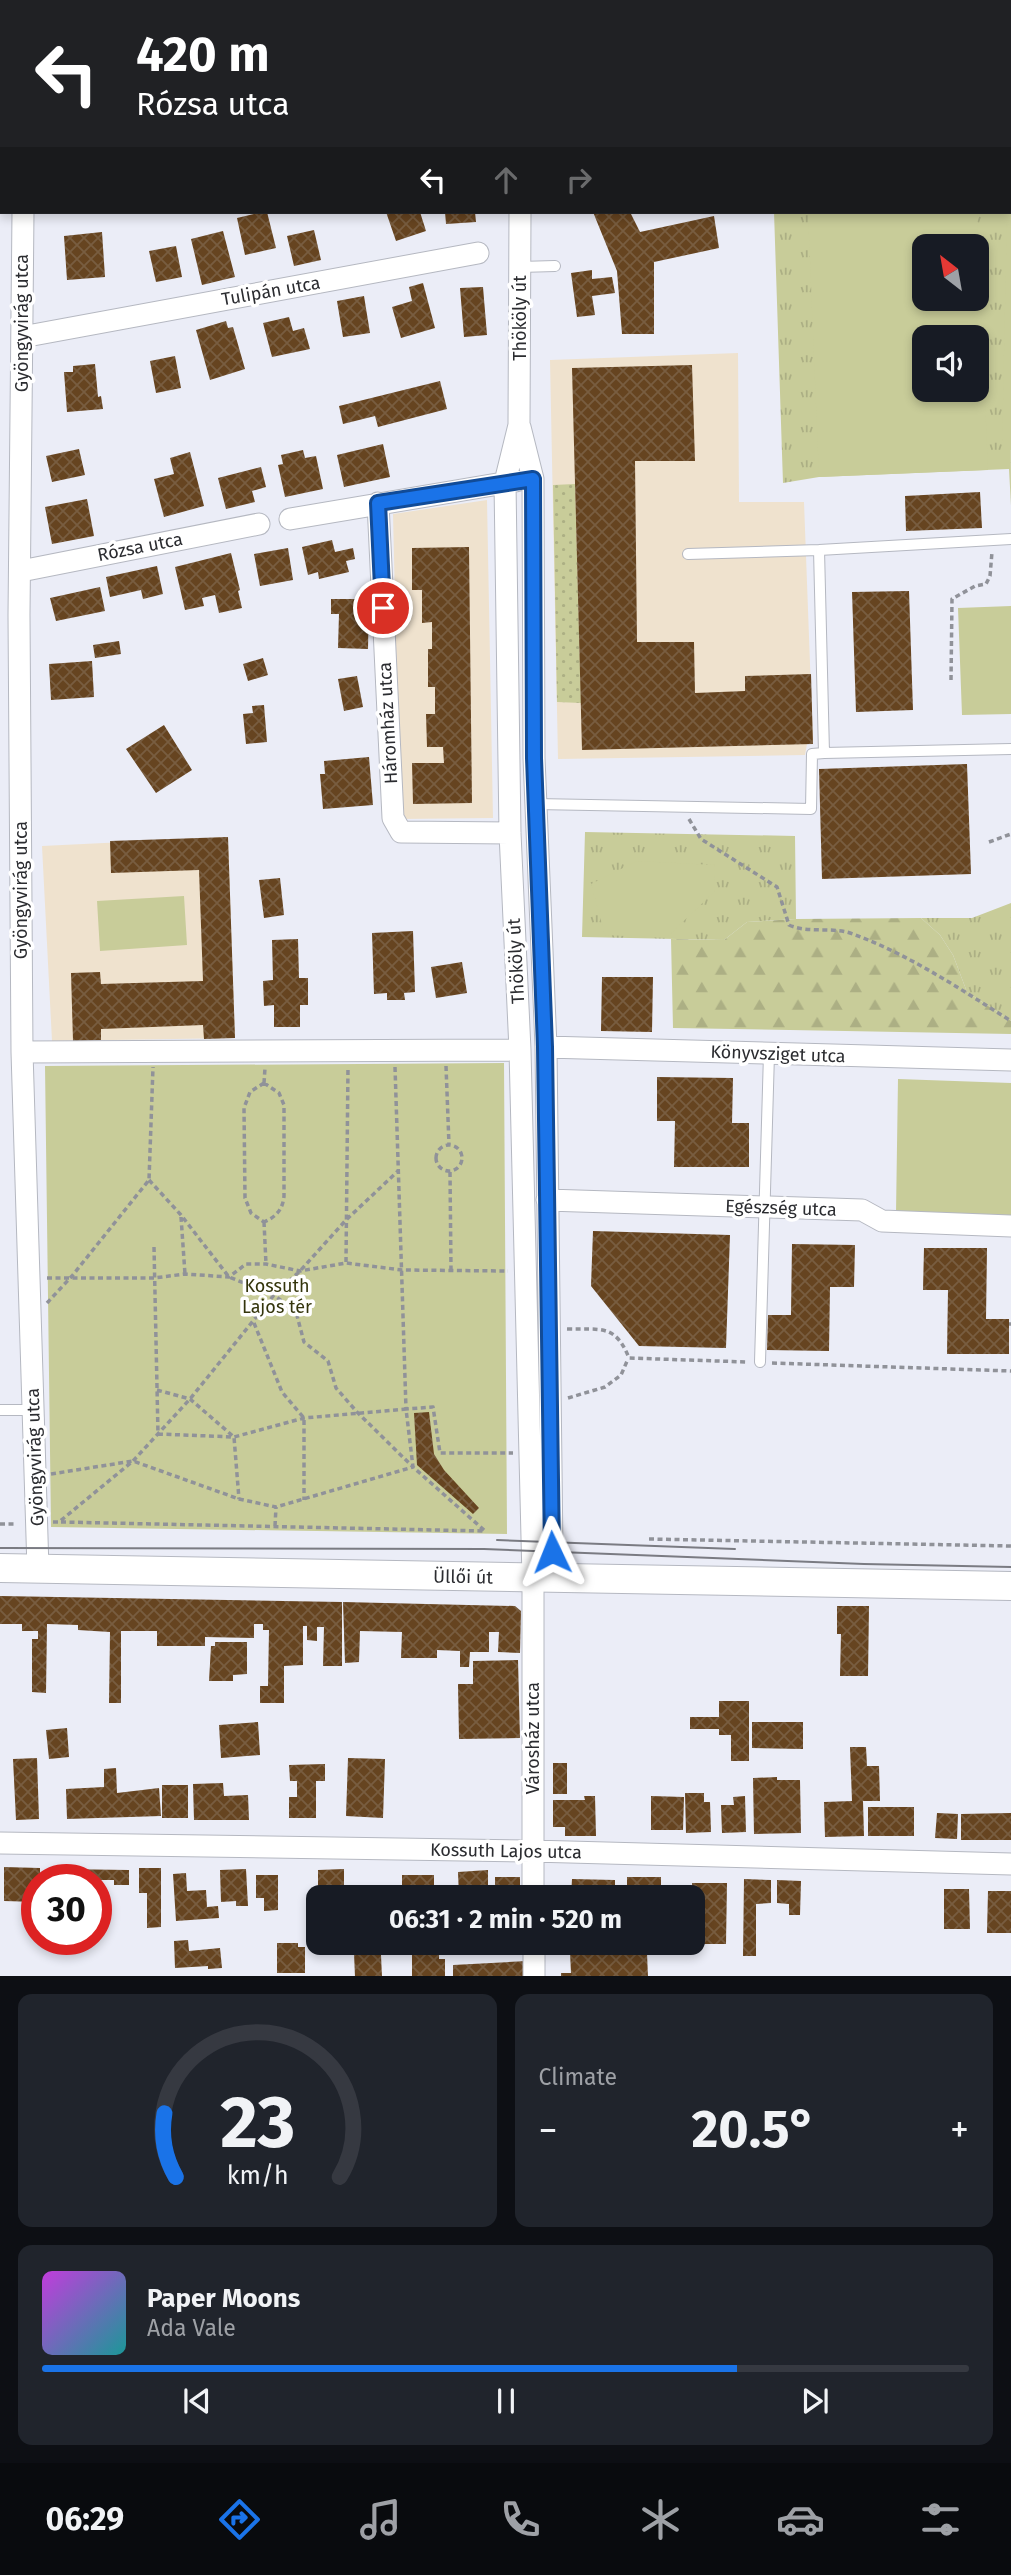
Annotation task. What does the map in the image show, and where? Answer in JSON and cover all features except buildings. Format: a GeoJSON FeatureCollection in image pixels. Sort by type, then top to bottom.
{"type":"FeatureCollection","features":[{"type":"Feature","properties":{"kind":"main road","name":"Üllői út"},"geometry":{"type":"LineString","coordinates":[[0,1568],[1011,1586]]}},
{"type":"Feature","properties":{"kind":"street","name":"Gyöngyvirág utca"},"geometry":{"type":"LineString","coordinates":[[23,214],[21,570],[10,617],[35,1477],[48,1523],[38,1569]]}},
{"type":"Feature","properties":{"kind":"street","name":"Thököly út"},"geometry":{"type":"LineString","coordinates":[[520,214],[519,425],[505,482],[510,833],[520,1050],[533,1578]]}},
{"type":"Feature","properties":{"kind":"street","name":"Tulipán utca"},"geometry":{"type":"LineString","coordinates":[[22,337],[478,253]]}},
{"type":"Feature","properties":{"kind":"street","name":"Thököly út"},"geometry":{"type":"LineString","coordinates":[[519,425],[533,479],[536,804],[545,1047],[552,1552],[533,1578]]}},
{"type":"Feature","properties":{"kind":"street"},"geometry":{"type":"LineString","coordinates":[[290,519],[533,479]]}},
{"type":"Feature","properties":{"kind":"street","name":"Háromház utca"},"geometry":{"type":"LineString","coordinates":[[378,503],[393,818],[401,832],[510,833]]}},
{"type":"Feature","properties":{"kind":"street","name":"Rózsa utca"},"geometry":{"type":"LineString","coordinates":[[21,570],[259,524]]}},
{"type":"Feature","properties":{"kind":"street","name":"Könyvsziget utca"},"geometry":{"type":"LineString","coordinates":[[545,1047],[1011,1060]]}},
{"type":"Feature","properties":{"kind":"street"},"geometry":{"type":"LineString","coordinates":[[22,1052],[520,1050]]}},
{"type":"Feature","properties":{"kind":"street","name":"Egészség utca"},"geometry":{"type":"LineString","coordinates":[[547,1200],[764,1208],[862,1203],[883,1222],[1011,1226]]}},
{"type":"Feature","properties":{"kind":"street"},"geometry":{"type":"LineString","coordinates":[[529,1447],[550,1440]]}},
{"type":"Feature","properties":{"kind":"street","name":"Városház utca"},"geometry":{"type":"LineString","coordinates":[[533,1578],[533,1885]]}},
{"type":"Feature","properties":{"kind":"street","name":"Kossuth Lajos utca"},"geometry":{"type":"LineString","coordinates":[[0,1843],[532,1851],[1011,1864]]}},
{"type":"Feature","properties":{"kind":"street"},"geometry":{"type":"LineString","coordinates":[[534,1955],[534,1976]]}},
{"type":"Feature","properties":{"kind":"lane"},"geometry":{"type":"LineString","coordinates":[[520,267],[555,266]]}},
{"type":"Feature","properties":{"kind":"lane"},"geometry":{"type":"LineString","coordinates":[[688,554],[1011,539]]}},
{"type":"Feature","properties":{"kind":"lane"},"geometry":{"type":"LineString","coordinates":[[819,550],[824,753]]}},
{"type":"Feature","properties":{"kind":"lane"},"geometry":{"type":"LineString","coordinates":[[536,804],[811,809],[812,754],[1011,749]]}},
{"type":"Feature","properties":{"kind":"lane"},"geometry":{"type":"LineString","coordinates":[[760,1362],[769,1054]]}},
{"type":"Feature","properties":{"kind":"lane"},"geometry":{"type":"LineString","coordinates":[[0,1410],[33,1409]]}},
{"type":"Feature","properties":{"kind":"path"},"geometry":{"type":"LineString","coordinates":[[951,681],[952,600],[975,586],[986,584],[990,576],[991,540]]}},
{"type":"Feature","properties":{"kind":"path"},"geometry":{"type":"LineString","coordinates":[[683,808],[701,839],[776,887],[789,925],[800,930],[849,932],[891,949],[967,992],[1011,1021]]}},
{"type":"Feature","properties":{"kind":"path"},"geometry":{"type":"LineString","coordinates":[[989,842],[1011,834]]}},
{"type":"Feature","properties":{"kind":"path"},"geometry":{"type":"LineString","coordinates":[[445,1050],[449,1144]]}},
{"type":"Feature","properties":{"kind":"path"},"geometry":{"type":"LineString","coordinates":[[30,1320],[72,1276],[149,1180],[153,1051]]}},
{"type":"Feature","properties":{"kind":"path"},"geometry":{"type":"LineString","coordinates":[[346,1263],[349,1051]]}},
{"type":"Feature","properties":{"kind":"path"},"geometry":{"type":"LineString","coordinates":[[395,1051],[406,1409],[413,1467]]}},
{"type":"Feature","properties":{"kind":"path"},"geometry":{"type":"LineString","coordinates":[[264,1083],[279,1093],[284,1105],[284,1183],[282,1208],[274,1217],[264,1222],[251,1213],[245,1198],[244,1108],[250,1092],[264,1083]]}},
{"type":"Feature","properties":{"kind":"path"},"geometry":{"type":"LineString","coordinates":[[449,1144],[461,1151],[463,1160],[458,1168],[450,1172],[439,1167],[435,1159],[440,1147],[449,1144]]}},
{"type":"Feature","properties":{"kind":"path"},"geometry":{"type":"LineString","coordinates":[[48,1523],[133,1461],[190,1399],[274,1295],[300,1271],[346,1220],[398,1171]]}},
{"type":"Feature","properties":{"kind":"path"},"geometry":{"type":"LineString","coordinates":[[450,1172],[451,1270]]}},
{"type":"Feature","properties":{"kind":"path"},"geometry":{"type":"LineString","coordinates":[[149,1180],[229,1277]]}},
{"type":"Feature","properties":{"kind":"path"},"geometry":{"type":"LineString","coordinates":[[181,1216],[185,1274]]}},
{"type":"Feature","properties":{"kind":"path"},"geometry":{"type":"LineString","coordinates":[[264,1222],[266,1264]]}},
{"type":"Feature","properties":{"kind":"path"},"geometry":{"type":"LineString","coordinates":[[154,1247],[158,1434]]}},
{"type":"Feature","properties":{"kind":"path"},"geometry":{"type":"LineString","coordinates":[[229,1277],[246,1264],[266,1264],[300,1271],[346,1263],[402,1270],[524,1271]]}},
{"type":"Feature","properties":{"kind":"path"},"geometry":{"type":"LineString","coordinates":[[29,1278],[154,1278],[185,1274],[229,1277],[274,1295],[296,1312],[304,1342],[328,1361],[335,1388],[356,1412],[485,1531],[48,1523]]}},
{"type":"Feature","properties":{"kind":"path"},"geometry":{"type":"LineString","coordinates":[[253,1322],[282,1392],[304,1418],[304,1500]]}},
{"type":"Feature","properties":{"kind":"path"},"geometry":{"type":"LineString","coordinates":[[550,1404],[606,1387],[621,1375],[628,1358]]}},
{"type":"Feature","properties":{"kind":"path"},"geometry":{"type":"LineString","coordinates":[[157,1390],[190,1399],[234,1437],[239,1500]]}},
{"type":"Feature","properties":{"kind":"path"},"geometry":{"type":"LineString","coordinates":[[158,1434],[234,1437],[304,1418],[433,1407],[440,1453],[529,1447]]}},
{"type":"Feature","properties":{"kind":"path"},"geometry":{"type":"LineString","coordinates":[[35,1477],[133,1461],[239,1500],[276,1507],[413,1467]]}},
{"type":"Feature","properties":{"kind":"path"},"geometry":{"type":"LineString","coordinates":[[275,1526],[276,1507]]}},
{"type":"Feature","properties":{"kind":"path"},"geometry":{"type":"LineString","coordinates":[[649,1539],[1011,1546]]}},
{"type":"Feature","properties":{"kind":"shaded area"},"geometry":{"type":"Polygon","coordinates":[[[738,353],[739,502],[804,502],[813,744],[807,744],[805,755],[558,759],[550,360],[738,353]]]}},
{"type":"Feature","properties":{"kind":"shaded area"},"geometry":{"type":"Polygon","coordinates":[[[487,500],[493,818],[400,819],[393,514],[487,500]]]}},
{"type":"Feature","properties":{"kind":"shaded area"},"geometry":{"type":"Polygon","coordinates":[[[228,837],[235,1038],[52,1041],[42,846],[228,837]]]}},
{"type":"Feature","properties":{"kind":"green space"},"geometry":{"type":"Polygon","coordinates":[[[774,214],[1010,214],[1011,506],[1009,469],[819,477],[783,483],[774,214]]]}},
{"type":"Feature","properties":{"kind":"green space"},"geometry":{"type":"Polygon","coordinates":[[[808,214],[977,214],[978,234],[912,234],[912,312],[981,312],[982,325],[912,325],[912,402],[985,402],[988,470],[819,477],[808,214]]]}},
{"type":"Feature","properties":{"kind":"green space"},"geometry":{"type":"Polygon","coordinates":[[[1007,214],[1011,214],[1011,450],[1002,450],[1007,214]]]}},
{"type":"Feature","properties":{"kind":"green space"},"geometry":{"type":"Polygon","coordinates":[[[575,484],[581,703],[557,702],[553,485],[575,484]]]}},
{"type":"Feature","properties":{"kind":"green space"},"geometry":{"type":"Polygon","coordinates":[[[1011,606],[1011,714],[962,715],[958,608],[1011,606]]]}},
{"type":"Feature","properties":{"kind":"green space"},"geometry":{"type":"Polygon","coordinates":[[[585,832],[795,836],[796,919],[747,922],[724,940],[582,937],[585,832]]]}},
{"type":"Feature","properties":{"kind":"green space"},"geometry":{"type":"Polygon","coordinates":[[[637,861],[715,865],[714,892],[666,938],[605,935],[591,884],[637,861]]]}},
{"type":"Feature","properties":{"kind":"green space"},"geometry":{"type":"Polygon","coordinates":[[[184,896],[187,945],[100,951],[97,901],[184,896]]]}},
{"type":"Feature","properties":{"kind":"green space"},"geometry":{"type":"Polygon","coordinates":[[[1011,903],[1011,1021],[967,992],[953,955],[940,935],[921,918],[972,918],[1011,903]]]}},
{"type":"Feature","properties":{"kind":"green space"},"geometry":{"type":"Polygon","coordinates":[[[921,918],[940,935],[953,955],[967,992],[1011,1021],[1011,1034],[673,1028],[671,939],[724,940],[747,922],[921,918]]]}},
{"type":"Feature","properties":{"kind":"green space","name":"Kossuth Lajos tér"},"geometry":{"type":"Polygon","coordinates":[[[504,1063],[507,1534],[51,1527],[45,1066],[504,1063]]]}},
{"type":"Feature","properties":{"kind":"green space"},"geometry":{"type":"Polygon","coordinates":[[[898,1079],[1011,1083],[1011,1217],[896,1213],[898,1079]]]}},
{"type":"Feature","properties":{"kind":"tram line"},"geometry":{"type":"LineString","coordinates":[[497,1540],[735,1549]]}},
{"type":"Feature","properties":{"kind":"tram line"},"geometry":{"type":"LineString","coordinates":[[0,1548],[484,1549],[1011,1567]]}},
{"type":"Feature","properties":{"kind":"route"},"geometry":{"type":"LineString","coordinates":[[383,608],[378,503],[533,479],[534,758],[545,1047],[552,1552]]}}]}
